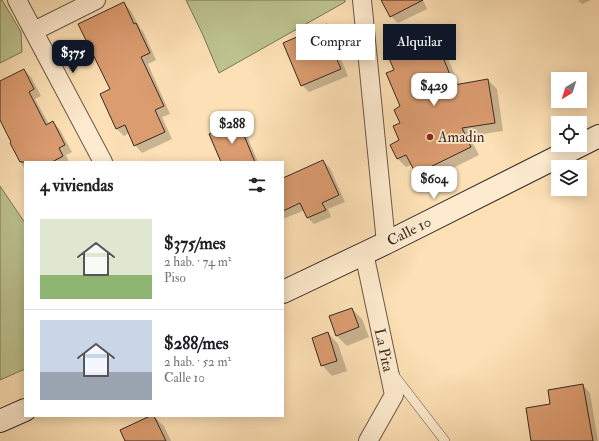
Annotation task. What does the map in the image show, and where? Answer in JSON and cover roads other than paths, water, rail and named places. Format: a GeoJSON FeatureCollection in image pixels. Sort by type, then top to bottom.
{"type":"FeatureCollection","features":[{"type":"Feature","properties":{"kind":"main road","name":"Calle 10"},"geometry":{"type":"LineString","coordinates":[[284,292],[364,254],[599,136]]}},
{"type":"Feature","properties":{"kind":"main road"},"geometry":{"type":"LineString","coordinates":[[0,421],[24,410]]}},
{"type":"Feature","properties":{"kind":"street"},"geometry":{"type":"LineString","coordinates":[[17,0],[102,161]]}},
{"type":"Feature","properties":{"kind":"street"},"geometry":{"type":"LineString","coordinates":[[34,31],[96,0]]}},
{"type":"Feature","properties":{"kind":"street"},"geometry":{"type":"LineString","coordinates":[[362,0],[386,243]]}},
{"type":"Feature","properties":{"kind":"street","name":"La Pita"},"geometry":{"type":"LineString","coordinates":[[364,254],[394,395],[368,441]]}},
{"type":"Feature","properties":{"kind":"lane"},"geometry":{"type":"LineString","coordinates":[[388,368],[445,441]]}},
{"type":"Feature","properties":{"kind":"place","name":"Amadin"},"geometry":{"type":"Point","coordinates":[430,137]}}]}
